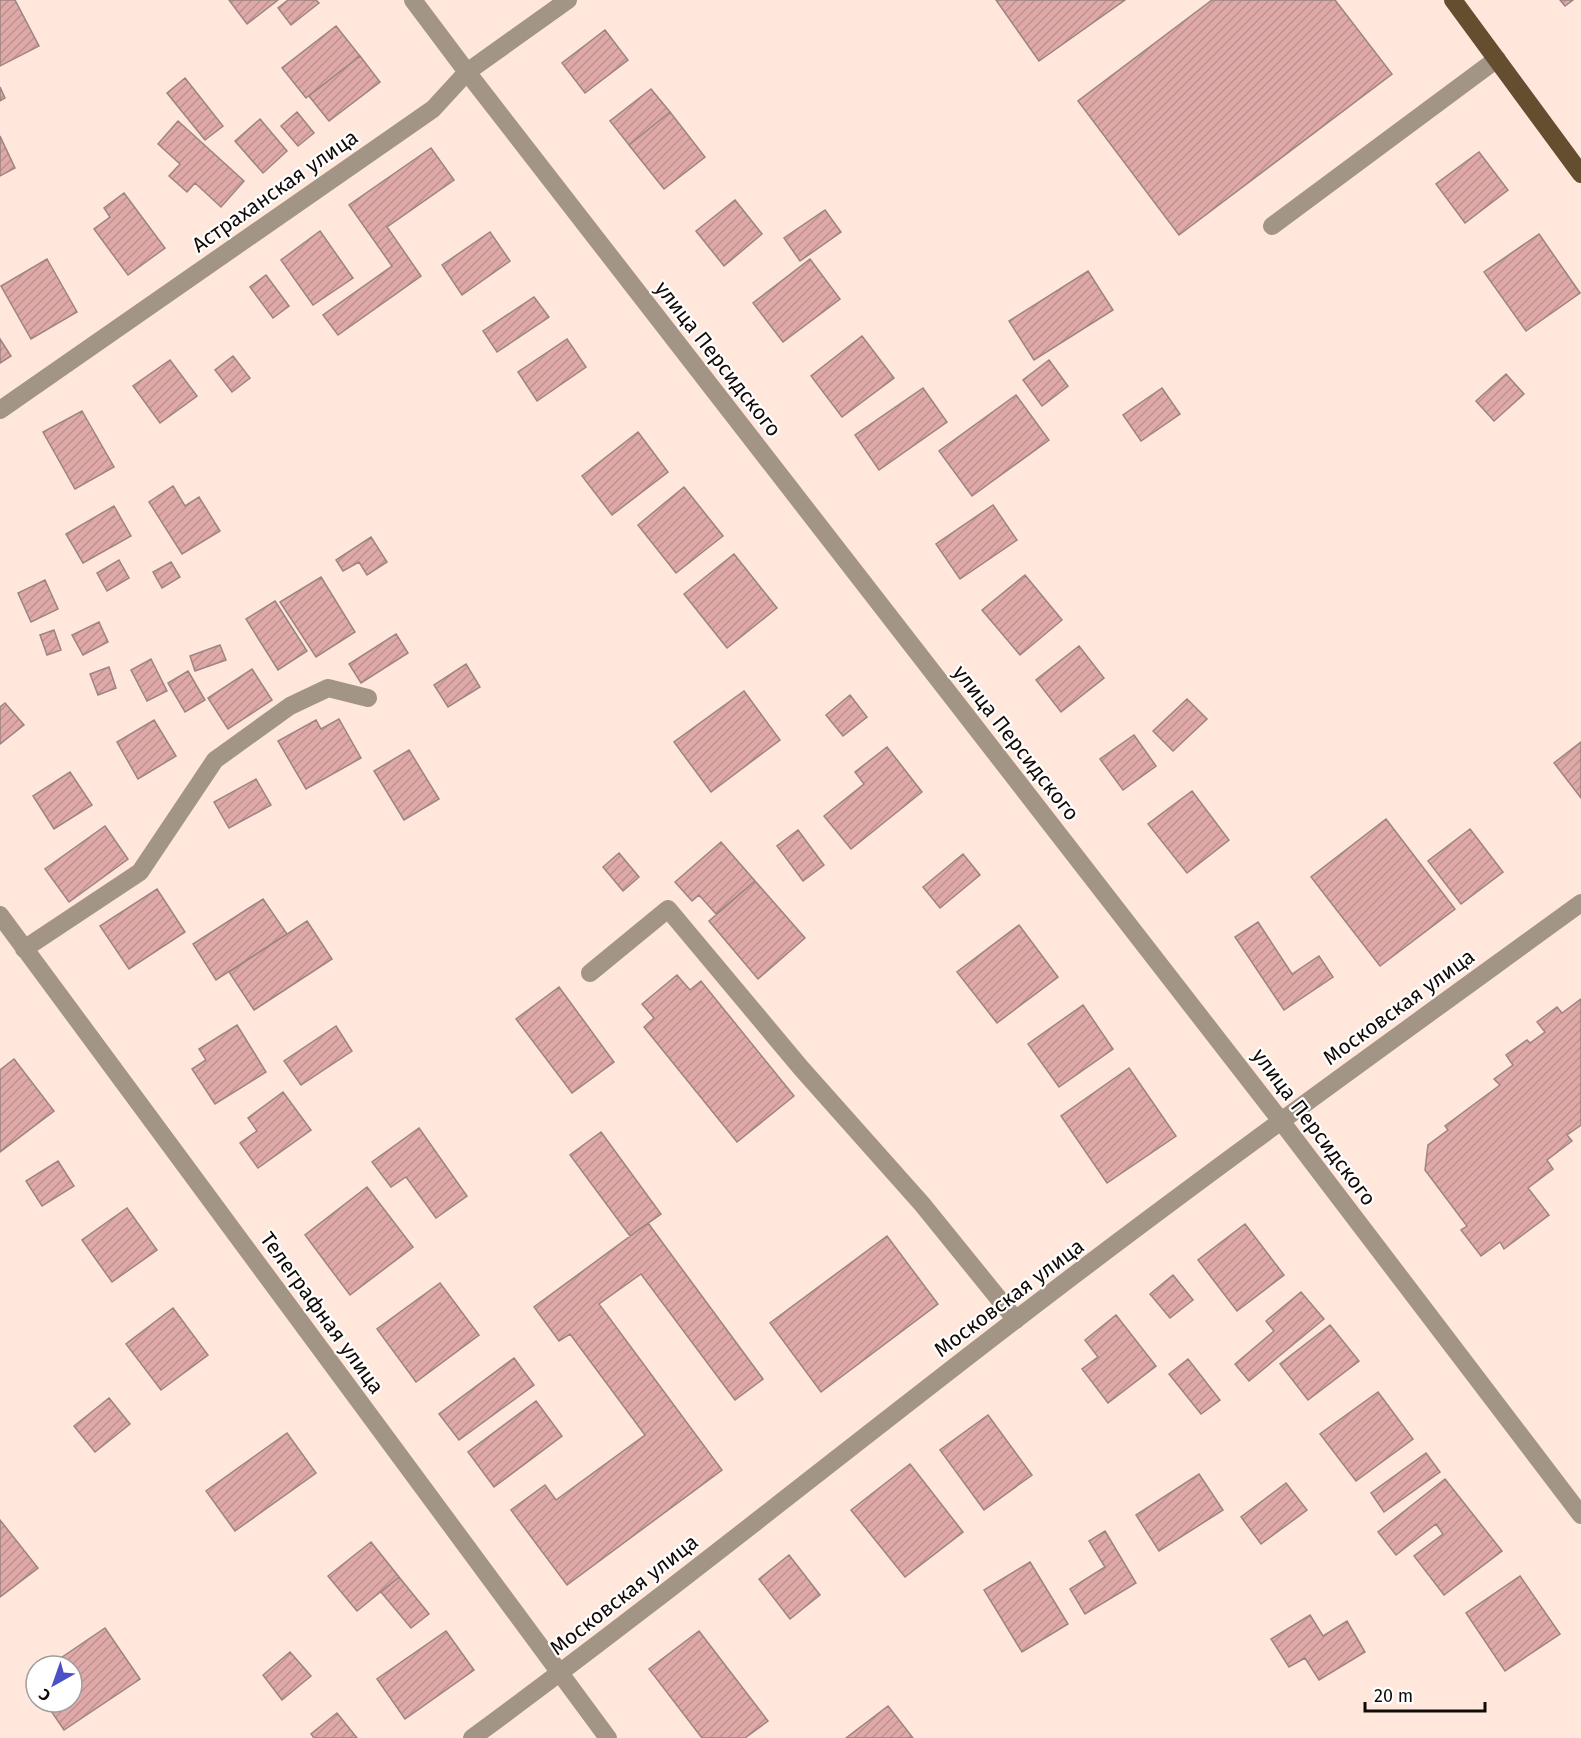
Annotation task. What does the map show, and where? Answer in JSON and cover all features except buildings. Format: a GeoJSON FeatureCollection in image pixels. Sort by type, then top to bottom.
{"type":"FeatureCollection","features":[{"type":"Feature","properties":{"kind":"main road"},"geometry":{"type":"LineString","coordinates":[[1453,0],[1581,174]]}},
{"type":"Feature","properties":{"kind":"street","name":"улица Персидского"},"geometry":{"type":"LineString","coordinates":[[413,0],[1281,1121],[1581,1515]]}},
{"type":"Feature","properties":{"kind":"street","name":"Астраханская улица"},"geometry":{"type":"LineString","coordinates":[[0,410],[433,109],[467,72],[568,0]]}},
{"type":"Feature","properties":{"kind":"street"},"geometry":{"type":"LineString","coordinates":[[1272,226],[1497,59]]}},
{"type":"Feature","properties":{"kind":"street"},"geometry":{"type":"LineString","coordinates":[[24,949],[140,872],[215,760],[290,706],[328,688],[368,698]]}},
{"type":"Feature","properties":{"kind":"street","name":"Московская улица"},"geometry":{"type":"LineString","coordinates":[[472,1738],[560,1674],[1016,1320],[1281,1121],[1581,903]]}},
{"type":"Feature","properties":{"kind":"street"},"geometry":{"type":"LineString","coordinates":[[590,973],[668,909],[801,1068],[922,1204],[1016,1320]]}},
{"type":"Feature","properties":{"kind":"street","name":"Телеграфная улица"},"geometry":{"type":"LineString","coordinates":[[0,915],[608,1738]]}}]}
